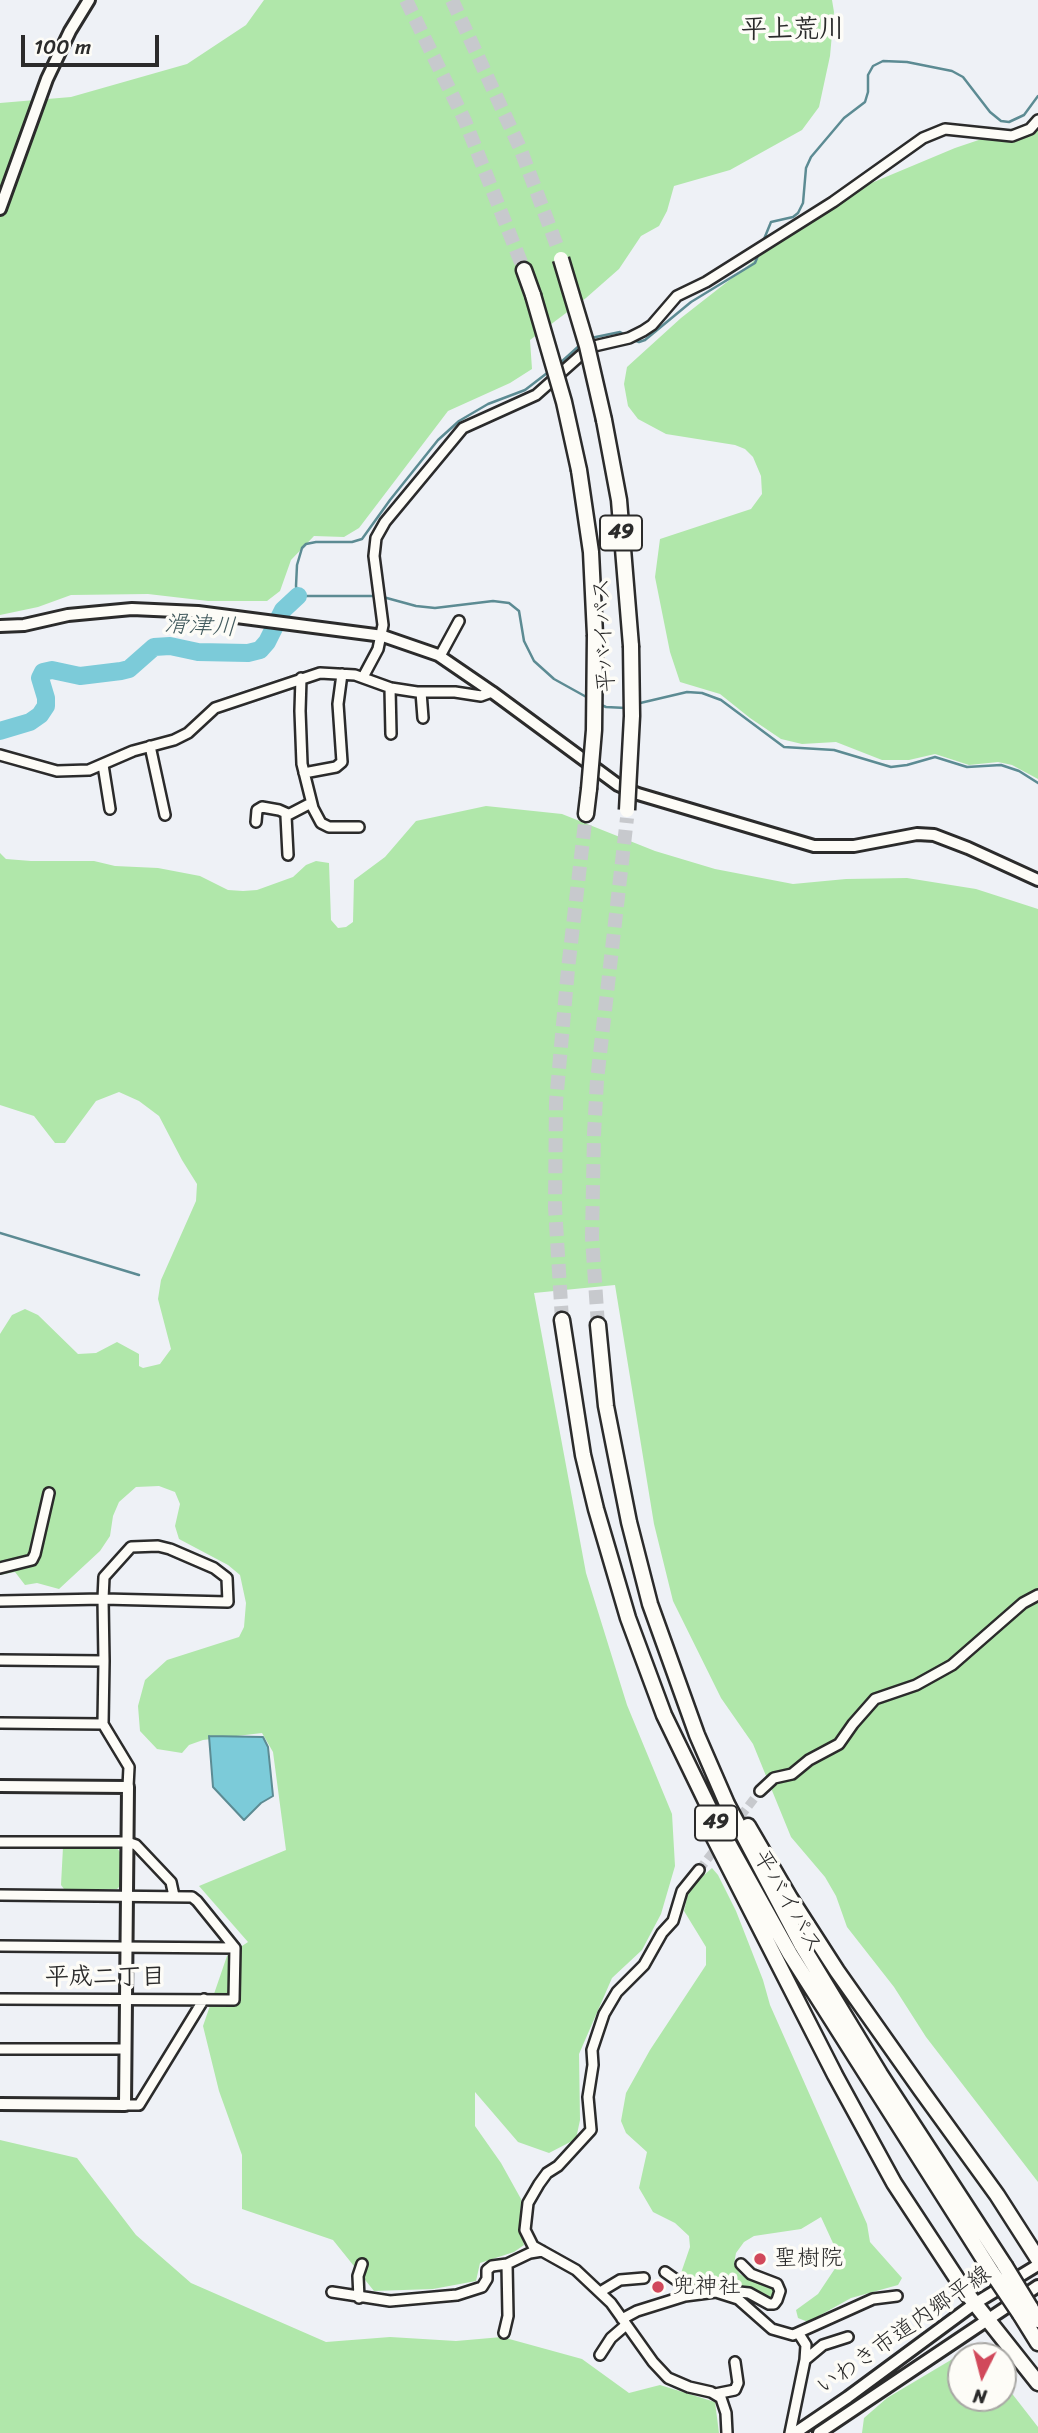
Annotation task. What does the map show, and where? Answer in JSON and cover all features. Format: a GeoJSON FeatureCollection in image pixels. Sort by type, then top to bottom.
{"type":"FeatureCollection","features":[{"type":"Feature","properties":{"kind":"highway","name":"平バイパス"},"geometry":{"type":"LineString","coordinates":[[559,253],[582,328],[604,420],[619,500],[631,646],[632,716],[627,814]]}},
{"type":"Feature","properties":{"kind":"highway","name":"平バイパス"},"geometry":{"type":"LineString","coordinates":[[524,270],[562,391],[579,470],[592,552],[594,730],[586,814]]}},
{"type":"Feature","properties":{"kind":"highway","name":"平バイパス"},"geometry":{"type":"LineString","coordinates":[[562,1320],[583,1455],[616,1579],[664,1715],[689,1769],[743,1872],[827,2014],[1029,2314],[1038,2343]]}},
{"type":"Feature","properties":{"kind":"highway","name":"平バイパス"},"geometry":{"type":"LineString","coordinates":[[598,1325],[606,1406],[619,1481],[650,1604],[683,1700],[727,1804],[801,1944],[999,2270]]}},
{"type":"Feature","properties":{"kind":"highway"},"geometry":{"type":"LineString","coordinates":[[616,1579],[634,1646],[684,1778],[863,2129],[894,2183],[974,2304],[1038,2384]]}},
{"type":"Feature","properties":{"kind":"highway"},"geometry":{"type":"LineString","coordinates":[[683,1700],[752,1832],[803,1919],[887,2043],[998,2195],[1038,2259]]}},
{"type":"Feature","properties":{"kind":"street"},"geometry":{"type":"LineString","coordinates":[[0,209],[47,79],[70,31],[89,0]]}},
{"type":"Feature","properties":{"kind":"street"},"geometry":{"type":"LineString","coordinates":[[363,677],[375,657],[383,618],[374,556],[376,538],[385,522],[463,428],[536,395],[590,347],[629,338],[643,331],[652,325],[677,296],[706,282],[833,202],[923,138],[945,130],[1012,136],[1030,129],[1038,120]]}},
{"type":"Feature","properties":{"kind":"street"},"geometry":{"type":"LineString","coordinates":[[0,626],[24,625],[68,615],[132,609],[198,612],[381,635],[440,656],[492,691],[618,785],[638,794],[814,846],[854,846],[917,834],[934,835],[1038,880]]}},
{"type":"Feature","properties":{"kind":"street"},"geometry":{"type":"LineString","coordinates":[[440,656],[459,621]]}},
{"type":"Feature","properties":{"kind":"street"},"geometry":{"type":"LineString","coordinates":[[0,755],[66,772],[89,770],[188,733],[215,708],[320,673],[363,677],[390,688],[421,692],[456,692],[481,696],[492,691]]}},
{"type":"Feature","properties":{"kind":"street"},"geometry":{"type":"LineString","coordinates":[[304,773],[336,767],[342,762],[338,704],[342,674]]}},
{"type":"Feature","properties":{"kind":"street"},"geometry":{"type":"LineString","coordinates":[[301,678],[300,738],[311,803],[324,825],[359,827]]}},
{"type":"Feature","properties":{"kind":"street"},"geometry":{"type":"LineString","coordinates":[[390,688],[391,734]]}},
{"type":"Feature","properties":{"kind":"street"},"geometry":{"type":"LineString","coordinates":[[421,692],[423,718]]}},
{"type":"Feature","properties":{"kind":"street"},"geometry":{"type":"LineString","coordinates":[[150,747],[165,815]]}},
{"type":"Feature","properties":{"kind":"street"},"geometry":{"type":"LineString","coordinates":[[103,765],[110,809]]}},
{"type":"Feature","properties":{"kind":"street"},"geometry":{"type":"LineString","coordinates":[[288,855],[285,819],[288,814],[311,803]]}},
{"type":"Feature","properties":{"kind":"street"},"geometry":{"type":"LineString","coordinates":[[256,822],[257,810],[262,807],[288,814]]}},
{"type":"Feature","properties":{"kind":"street"},"geometry":{"type":"LineString","coordinates":[[0,1568],[32,1560],[49,1493]]}},
{"type":"Feature","properties":{"kind":"street"},"geometry":{"type":"LineString","coordinates":[[0,1601],[103,1599],[228,1602],[227,1578],[214,1568],[158,1546],[131,1547],[104,1577],[103,1599],[103,1724],[129,1766],[125,2105]]}},
{"type":"Feature","properties":{"kind":"street"},"geometry":{"type":"LineString","coordinates":[[761,1791],[774,1778],[792,1774],[809,1760],[839,1744],[875,1699],[916,1685],[952,1665],[1023,1603],[1038,1595]]}},
{"type":"Feature","properties":{"kind":"street"},"geometry":{"type":"LineString","coordinates":[[0,1660],[104,1661]]}},
{"type":"Feature","properties":{"kind":"street"},"geometry":{"type":"LineString","coordinates":[[0,1723],[103,1724]]}},
{"type":"Feature","properties":{"kind":"street"},"geometry":{"type":"LineString","coordinates":[[0,1786],[128,1787]]}},
{"type":"Feature","properties":{"kind":"street"},"geometry":{"type":"LineString","coordinates":[[0,1842],[127,1842],[136,1845],[171,1882],[174,1896]]}},
{"type":"Feature","properties":{"kind":"street"},"geometry":{"type":"LineString","coordinates":[[699,1870],[682,1891],[673,1921],[644,1965],[617,1992],[601,2021],[592,2050],[593,2065],[588,2097],[591,2130],[558,2166],[547,2173],[528,2203],[525,2230],[533,2246],[576,2270],[600,2292],[668,2378],[715,2394],[724,2404],[727,2433]]}},
{"type":"Feature","properties":{"kind":"street"},"geometry":{"type":"LineString","coordinates":[[0,1895],[192,1897],[234,1948],[234,2000],[0,1999]]}},
{"type":"Feature","properties":{"kind":"street"},"geometry":{"type":"LineString","coordinates":[[0,1946],[234,1948]]}},
{"type":"Feature","properties":{"kind":"street"},"geometry":{"type":"LineString","coordinates":[[0,2104],[139,2105],[204,1999]]}},
{"type":"Feature","properties":{"kind":"street"},"geometry":{"type":"LineString","coordinates":[[0,2049],[125,2049]]}},
{"type":"Feature","properties":{"kind":"street"},"geometry":{"type":"LineString","coordinates":[[332,2292],[338,2291],[359,2298],[406,2301],[457,2295],[482,2287],[487,2279],[487,2270],[542,2251]]}},
{"type":"Feature","properties":{"kind":"street"},"geometry":{"type":"LineString","coordinates":[[359,2298],[358,2276],[362,2264]]}},
{"type":"Feature","properties":{"kind":"street"},"geometry":{"type":"LineString","coordinates":[[504,2333],[508,2316],[507,2264]]}},
{"type":"Feature","properties":{"kind":"street"},"geometry":{"type":"LineString","coordinates":[[600,2355],[624,2322],[636,2311],[696,2294],[749,2293],[774,2304],[780,2291],[777,2284],[751,2274],[741,2264]]}},
{"type":"Feature","properties":{"kind":"street","name":"いわき市道内郷平線"},"geometry":{"type":"LineString","coordinates":[[795,2433],[974,2304],[1038,2265]]}},
{"type":"Feature","properties":{"kind":"street"},"geometry":{"type":"LineString","coordinates":[[665,2272],[696,2294]]}},
{"type":"Feature","properties":{"kind":"street"},"geometry":{"type":"LineString","coordinates":[[600,2292],[620,2280],[644,2278]]}},
{"type":"Feature","properties":{"kind":"street","name":"いわき市道内郷平線"},"geometry":{"type":"LineString","coordinates":[[820,2433],[1038,2286]]}},
{"type":"Feature","properties":{"kind":"street"},"geometry":{"type":"LineString","coordinates":[[726,2294],[738,2300],[772,2329],[793,2335],[873,2299],[897,2295]]}},
{"type":"Feature","properties":{"kind":"street"},"geometry":{"type":"LineString","coordinates":[[790,2433],[792,2412],[801,2385],[805,2360],[806,2345],[799,2334]]}},
{"type":"Feature","properties":{"kind":"street"},"geometry":{"type":"LineString","coordinates":[[805,2360],[822,2345],[848,2337]]}},
{"type":"Feature","properties":{"kind":"street"},"geometry":{"type":"LineString","coordinates":[[715,2394],[735,2390],[738,2383],[735,2362]]}},
{"type":"Feature","properties":{"kind":"green space"},"geometry":{"type":"Polygon","coordinates":[[[264,0],[832,0],[834,12],[830,56],[819,107],[802,130],[730,170],[674,186],[667,211],[659,226],[641,236],[619,269],[530,340],[532,369],[510,383],[448,411],[359,528],[344,537],[314,536],[291,560],[280,591],[267,601],[208,601],[148,594],[71,595],[38,607],[0,615],[0,103],[71,97],[187,64],[246,25],[264,0]]]}},
{"type":"Feature","properties":{"kind":"green space"},"geometry":{"type":"Polygon","coordinates":[[[1038,120],[1038,779],[1012,765],[998,762],[969,765],[935,754],[909,760],[882,760],[836,742],[802,744],[781,739],[720,694],[680,682],[670,652],[655,577],[660,539],[751,509],[762,494],[761,476],[753,457],[745,449],[666,434],[638,419],[628,406],[624,384],[627,367],[681,318],[773,246],[869,184],[955,148],[1038,120]]]}},
{"type":"Feature","properties":{"kind":"green space"},"geometry":{"type":"Polygon","coordinates":[[[486,806],[562,814],[655,851],[715,869],[793,884],[846,879],[907,878],[976,889],[1038,909],[1038,2182],[926,2037],[894,1987],[847,1927],[836,1896],[825,1877],[791,1837],[753,1744],[721,1698],[673,1601],[654,1524],[615,1285],[534,1293],[586,1573],[627,1705],[672,1814],[675,1866],[661,1914],[642,1950],[612,1978],[579,2054],[580,2120],[576,2139],[549,2153],[518,2142],[475,2092],[475,2126],[501,2163],[521,2199],[520,2231],[524,2245],[514,2252],[480,2263],[476,2281],[433,2289],[374,2291],[333,2240],[242,2209],[242,2155],[219,2091],[203,2026],[227,1956],[248,1942],[199,1886],[286,1850],[273,1752],[262,1733],[203,1740],[189,1745],[182,1753],[157,1749],[140,1731],[138,1706],[145,1680],[167,1660],[239,1637],[244,1627],[246,1603],[240,1575],[228,1565],[179,1539],[175,1526],[180,1504],[175,1492],[159,1486],[136,1487],[119,1502],[113,1516],[110,1536],[100,1551],[59,1589],[37,1583],[25,1585],[15,1572],[0,1575],[0,1334],[12,1315],[25,1309],[38,1315],[78,1354],[96,1353],[117,1342],[139,1354],[139,1366],[143,1368],[160,1364],[171,1349],[158,1299],[161,1280],[196,1201],[197,1184],[159,1116],[139,1101],[119,1092],[96,1101],[65,1143],[55,1143],[34,1116],[0,1105],[0,853],[6,859],[94,861],[115,866],[158,868],[200,876],[228,890],[243,891],[257,890],[293,877],[306,865],[316,861],[329,863],[331,920],[338,928],[353,922],[354,880],[385,857],[416,821],[486,806]]]}},
{"type":"Feature","properties":{"kind":"green space"},"geometry":{"type":"Polygon","coordinates":[[[63,1847],[116,1847],[120,1852],[121,1885],[117,1889],[64,1889],[61,1885],[63,1847]]]}},
{"type":"Feature","properties":{"kind":"green space"},"geometry":{"type":"Polygon","coordinates":[[[712,1868],[736,1911],[770,2005],[867,2224],[870,2242],[902,2278],[898,2285],[851,2298],[808,2322],[798,2318],[796,2310],[818,2294],[836,2267],[838,2254],[821,2217],[801,2229],[754,2236],[744,2242],[736,2253],[734,2264],[740,2274],[771,2288],[775,2291],[775,2297],[771,2299],[748,2291],[711,2290],[692,2286],[686,2283],[681,2273],[690,2247],[689,2236],[675,2223],[653,2212],[639,2188],[647,2152],[626,2133],[621,2121],[626,2093],[650,2050],[706,1965],[706,1947],[684,1911],[688,1894],[694,1884],[712,1868]]]}},
{"type":"Feature","properties":{"kind":"green space"},"geometry":{"type":"Polygon","coordinates":[[[0,2140],[77,2158],[136,2235],[191,2283],[326,2342],[390,2337],[456,2341],[502,2337],[582,2359],[629,2393],[660,2385],[715,2402],[719,2433],[0,2433],[0,2140]]]}},
{"type":"Feature","properties":{"kind":"green space"},"geometry":{"type":"Polygon","coordinates":[[[947,2362],[947,2412],[1017,2412],[1017,2400],[1038,2427],[1038,2433],[862,2433],[864,2418],[887,2398],[947,2362]]]}},
{"type":"Feature","properties":{"kind":"water"},"geometry":{"type":"Polygon","coordinates":[[[209,1736],[263,1737],[268,1747],[273,1796],[261,1803],[244,1820],[213,1787],[209,1736]]]}},
{"type":"Feature","properties":{"kind":"waterway"},"geometry":{"type":"LineString","coordinates":[[762,244],[771,222],[793,217],[798,213],[803,203],[806,168],[811,157],[844,118],[865,102],[868,75],[873,66],[883,61],[907,62],[952,71],[963,77],[990,112],[1001,121],[1009,122],[1024,115],[1038,96]]}},
{"type":"Feature","properties":{"kind":"waterway"},"geometry":{"type":"LineString","coordinates":[[630,339],[639,342],[645,340],[691,302],[755,263],[759,253]]}},
{"type":"Feature","properties":{"kind":"waterway"},"geometry":{"type":"LineString","coordinates":[[591,338],[620,332],[625,335]]}},
{"type":"Feature","properties":{"kind":"waterway"},"geometry":{"type":"LineString","coordinates":[[559,364],[580,345]]}},
{"type":"Feature","properties":{"kind":"waterway"},"geometry":{"type":"LineString","coordinates":[[376,596],[298,596],[297,565],[302,548],[306,544],[316,542],[352,542],[362,539],[438,440],[459,421],[488,404],[525,390],[551,370]]}},
{"type":"Feature","properties":{"kind":"waterway","name":"滑津川"},"geometry":{"type":"LineString","coordinates":[[0,731],[30,722],[40,715],[46,706],[40,678],[43,672],[52,670],[80,676],[121,671],[129,669],[154,647],[170,646],[198,652],[248,653],[260,650],[283,610],[298,596]]}},
{"type":"Feature","properties":{"kind":"waterway"},"geometry":{"type":"LineString","coordinates":[[383,597],[435,608],[493,601],[509,603],[519,611],[524,641],[534,661],[554,679],[590,699]]}},
{"type":"Feature","properties":{"kind":"waterway"},"geometry":{"type":"LineString","coordinates":[[636,704],[687,692],[702,693],[721,700],[784,747],[834,750],[891,767],[935,757],[967,767],[1001,765],[1019,771],[1038,783]]}},
{"type":"Feature","properties":{"kind":"waterway"},"geometry":{"type":"LineString","coordinates":[[599,704],[626,708]]}},
{"type":"Feature","properties":{"kind":"waterway"},"geometry":{"type":"LineString","coordinates":[[0,1233],[139,1275]]}},
{"type":"Feature","properties":{"kind":"tunnel"},"geometry":{"type":"LineString","coordinates":[[406,0],[465,121],[524,270]]}},
{"type":"Feature","properties":{"kind":"tunnel"},"geometry":{"type":"LineString","coordinates":[[452,0],[520,148],[557,246]]}},
{"type":"Feature","properties":{"kind":"tunnel"},"geometry":{"type":"LineString","coordinates":[[562,1320],[555,1207],[556,1102],[586,814]]}},
{"type":"Feature","properties":{"kind":"tunnel"},"geometry":{"type":"LineString","coordinates":[[598,1325],[592,1238],[597,1080],[627,818]]}},
{"type":"Feature","properties":{"kind":"tunnel"},"geometry":{"type":"LineString","coordinates":[[699,1870],[760,1791]]}},
{"type":"Feature","properties":{"kind":"place","name":"聖樹院"},"geometry":{"type":"Point","coordinates":[760,2259]}},
{"type":"Feature","properties":{"kind":"place","name":"兜神社"},"geometry":{"type":"Point","coordinates":[658,2287]}},
{"type":"Feature","properties":{"kind":"district","name":"平上荒川"},"geometry":{"type":"Point","coordinates":[793,30]}},
{"type":"Feature","properties":{"kind":"district","name":"平成二丁目"},"geometry":{"type":"Point","coordinates":[105,1978]}}]}
